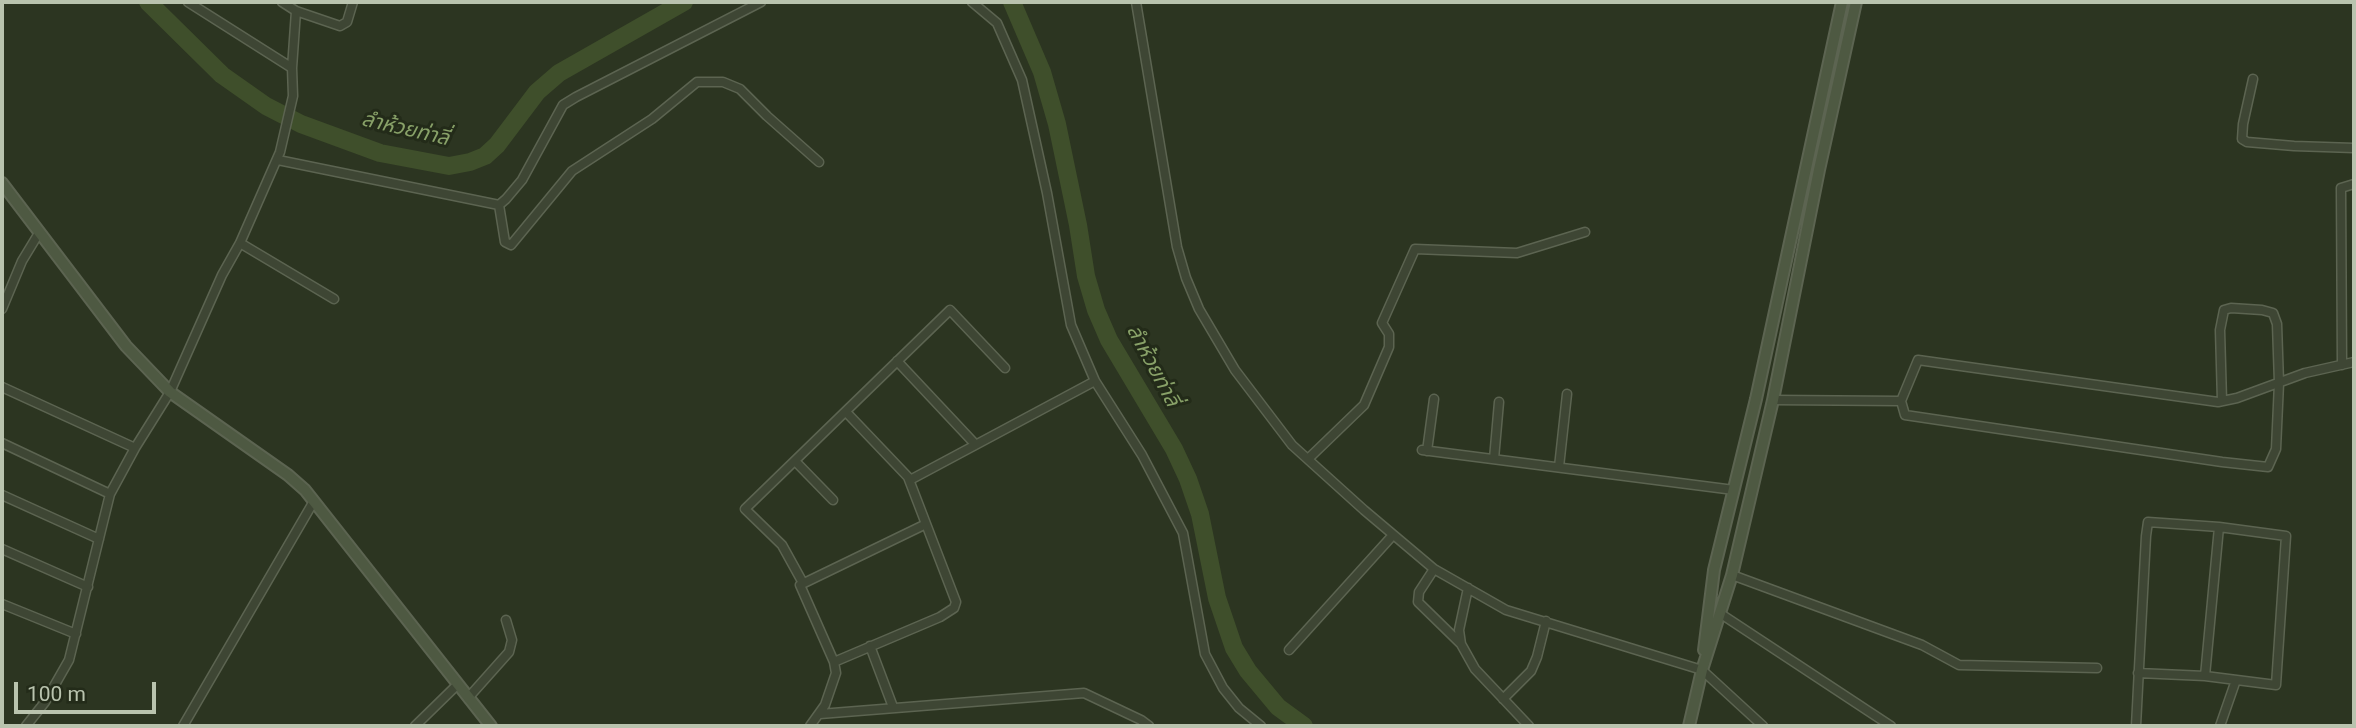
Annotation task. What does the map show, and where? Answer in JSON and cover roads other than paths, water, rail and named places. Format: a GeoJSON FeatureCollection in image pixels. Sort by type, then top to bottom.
{"type":"FeatureCollection","features":[{"type":"Feature","properties":{"kind":"main road"},"geometry":{"type":"LineString","coordinates":[[1702,670],[1714,570],[1756,399],[1842,2]]}},
{"type":"Feature","properties":{"kind":"main road"},"geometry":{"type":"LineString","coordinates":[[1689,726],[1702,670],[1732,575],[1773,400],[1856,2]]}},
{"type":"Feature","properties":{"kind":"main road"},"geometry":{"type":"LineString","coordinates":[[2,183],[126,346],[170,392],[288,475],[314,501],[491,726]]}},
{"type":"Feature","properties":{"kind":"street"},"geometry":{"type":"LineString","coordinates":[[188,2],[292,68]]}},
{"type":"Feature","properties":{"kind":"street"},"geometry":{"type":"LineString","coordinates":[[282,2],[296,11],[340,26],[347,22],[354,2]]}},
{"type":"Feature","properties":{"kind":"street"},"geometry":{"type":"LineString","coordinates":[[499,205],[522,180],[563,105],[761,2]]}},
{"type":"Feature","properties":{"kind":"street"},"geometry":{"type":"LineString","coordinates":[[972,2],[997,23],[1022,80],[1047,193],[1071,325],[1095,381],[1142,455],[1183,533],[1205,654],[1223,688],[1239,708],[1261,726]]}},
{"type":"Feature","properties":{"kind":"street"},"geometry":{"type":"LineString","coordinates":[[1136,2],[1177,247],[1186,278],[1205,321],[1235,370],[1292,444],[1434,569],[1506,610],[1702,670],[1763,726]]}},
{"type":"Feature","properties":{"kind":"street"},"geometry":{"type":"LineString","coordinates":[[26,726],[45,702],[69,660],[110,494],[170,392],[279,156],[293,96],[296,11]]}},
{"type":"Feature","properties":{"kind":"street"},"geometry":{"type":"LineString","coordinates":[[2253,79],[2242,139],[2247,142],[2294,146],[2354,148]]}},
{"type":"Feature","properties":{"kind":"street"},"geometry":{"type":"LineString","coordinates":[[499,205],[505,242],[511,245],[572,171],[652,119],[690,86],[701,81],[723,82],[740,89],[784,132],[820,162]]}},
{"type":"Feature","properties":{"kind":"street"},"geometry":{"type":"LineString","coordinates":[[279,156],[499,205]]}},
{"type":"Feature","properties":{"kind":"street"},"geometry":{"type":"LineString","coordinates":[[2342,365],[2341,188],[2354,184]]}},
{"type":"Feature","properties":{"kind":"street"},"geometry":{"type":"LineString","coordinates":[[1308,459],[1364,405],[1389,347],[1390,334],[1382,323],[1415,249],[1517,253],[1585,232]]}},
{"type":"Feature","properties":{"kind":"street"},"geometry":{"type":"LineString","coordinates":[[2,309],[22,261],[39,233]]}},
{"type":"Feature","properties":{"kind":"street"},"geometry":{"type":"LineString","coordinates":[[240,243],[334,299]]}},
{"type":"Feature","properties":{"kind":"street"},"geometry":{"type":"LineString","coordinates":[[2222,401],[2222,315],[2227,309],[2273,313],[2277,324],[2278,383],[2276,449],[2268,467],[2222,463],[1905,415],[1901,401],[1918,360],[2222,401],[2237,398],[2278,383],[2305,373],[2354,362]]}},
{"type":"Feature","properties":{"kind":"street"},"geometry":{"type":"LineString","coordinates":[[803,583],[782,545],[745,509],[950,310],[1005,369]]}},
{"type":"Feature","properties":{"kind":"street"},"geometry":{"type":"LineString","coordinates":[[897,361],[975,444]]}},
{"type":"Feature","properties":{"kind":"street"},"geometry":{"type":"LineString","coordinates":[[910,480],[1095,381]]}},
{"type":"Feature","properties":{"kind":"street"},"geometry":{"type":"LineString","coordinates":[[2,387],[135,448]]}},
{"type":"Feature","properties":{"kind":"street"},"geometry":{"type":"LineString","coordinates":[[1559,467],[1567,394]]}},
{"type":"Feature","properties":{"kind":"street"},"geometry":{"type":"LineString","coordinates":[[1434,399],[1424,450],[1734,490]]}},
{"type":"Feature","properties":{"kind":"street"},"geometry":{"type":"LineString","coordinates":[[1773,400],[1901,401]]}},
{"type":"Feature","properties":{"kind":"street"},"geometry":{"type":"LineString","coordinates":[[1494,459],[1499,402]]}},
{"type":"Feature","properties":{"kind":"street"},"geometry":{"type":"LineString","coordinates":[[834,662],[940,617],[954,608],[954,594],[910,480],[846,412]]}},
{"type":"Feature","properties":{"kind":"street"},"geometry":{"type":"LineString","coordinates":[[2,443],[110,494]]}},
{"type":"Feature","properties":{"kind":"street"},"geometry":{"type":"LineString","coordinates":[[795,461],[833,500]]}},
{"type":"Feature","properties":{"kind":"street"},"geometry":{"type":"LineString","coordinates":[[2,495],[99,539]]}},
{"type":"Feature","properties":{"kind":"street"},"geometry":{"type":"LineString","coordinates":[[183,726],[314,501]]}},
{"type":"Feature","properties":{"kind":"street"},"geometry":{"type":"LineString","coordinates":[[2136,726],[2138,673],[2146,536],[2148,522],[2219,527],[2286,537],[2276,685],[2205,676],[2138,673]]}},
{"type":"Feature","properties":{"kind":"street"},"geometry":{"type":"LineString","coordinates":[[810,726],[820,714],[836,673],[834,662],[800,584],[926,524]]}},
{"type":"Feature","properties":{"kind":"street"},"geometry":{"type":"LineString","coordinates":[[2205,676],[2219,527]]}},
{"type":"Feature","properties":{"kind":"street"},"geometry":{"type":"LineString","coordinates":[[1289,650],[1393,535]]}},
{"type":"Feature","properties":{"kind":"street"},"geometry":{"type":"LineString","coordinates":[[2,549],[89,587]]}},
{"type":"Feature","properties":{"kind":"street"},"geometry":{"type":"LineString","coordinates":[[1434,569],[1419,592],[1418,601],[1461,644],[1475,669],[1528,726]]}},
{"type":"Feature","properties":{"kind":"street"},"geometry":{"type":"LineString","coordinates":[[1732,575],[1922,645],[1959,665],[2097,668]]}},
{"type":"Feature","properties":{"kind":"street"},"geometry":{"type":"LineString","coordinates":[[1461,644],[1460,630],[1468,587]]}},
{"type":"Feature","properties":{"kind":"street"},"geometry":{"type":"LineString","coordinates":[[2,604],[76,634]]}},
{"type":"Feature","properties":{"kind":"street"},"geometry":{"type":"LineString","coordinates":[[1720,614],[1891,726]]}},
{"type":"Feature","properties":{"kind":"street"},"geometry":{"type":"LineString","coordinates":[[468,698],[509,652],[512,640],[506,620]]}},
{"type":"Feature","properties":{"kind":"street"},"geometry":{"type":"LineString","coordinates":[[1503,699],[1531,670],[1546,621]]}},
{"type":"Feature","properties":{"kind":"street"},"geometry":{"type":"LineString","coordinates":[[870,646],[893,707]]}},
{"type":"Feature","properties":{"kind":"street"},"geometry":{"type":"LineString","coordinates":[[2220,726],[2236,680]]}},
{"type":"Feature","properties":{"kind":"street"},"geometry":{"type":"LineString","coordinates":[[415,726],[457,685]]}},
{"type":"Feature","properties":{"kind":"street"},"geometry":{"type":"LineString","coordinates":[[820,714],[1084,693],[1149,726]]}},
{"type":"Feature","properties":{"kind":"waterway","name":"ลำห้วยท่าลี่"},"geometry":{"type":"LineString","coordinates":[[148,2],[222,75],[266,106],[301,124],[380,153],[449,166],[485,156],[497,145],[537,92],[559,73],[684,2]]}},
{"type":"Feature","properties":{"kind":"waterway","name":"ลำห้วยท่าลี่"},"geometry":{"type":"LineString","coordinates":[[1012,2],[1042,72],[1057,124],[1086,276],[1096,310],[1109,340],[1174,449],[1188,479],[1200,514],[1217,598],[1234,648],[1248,671],[1278,707],[1304,726]]}}]}
